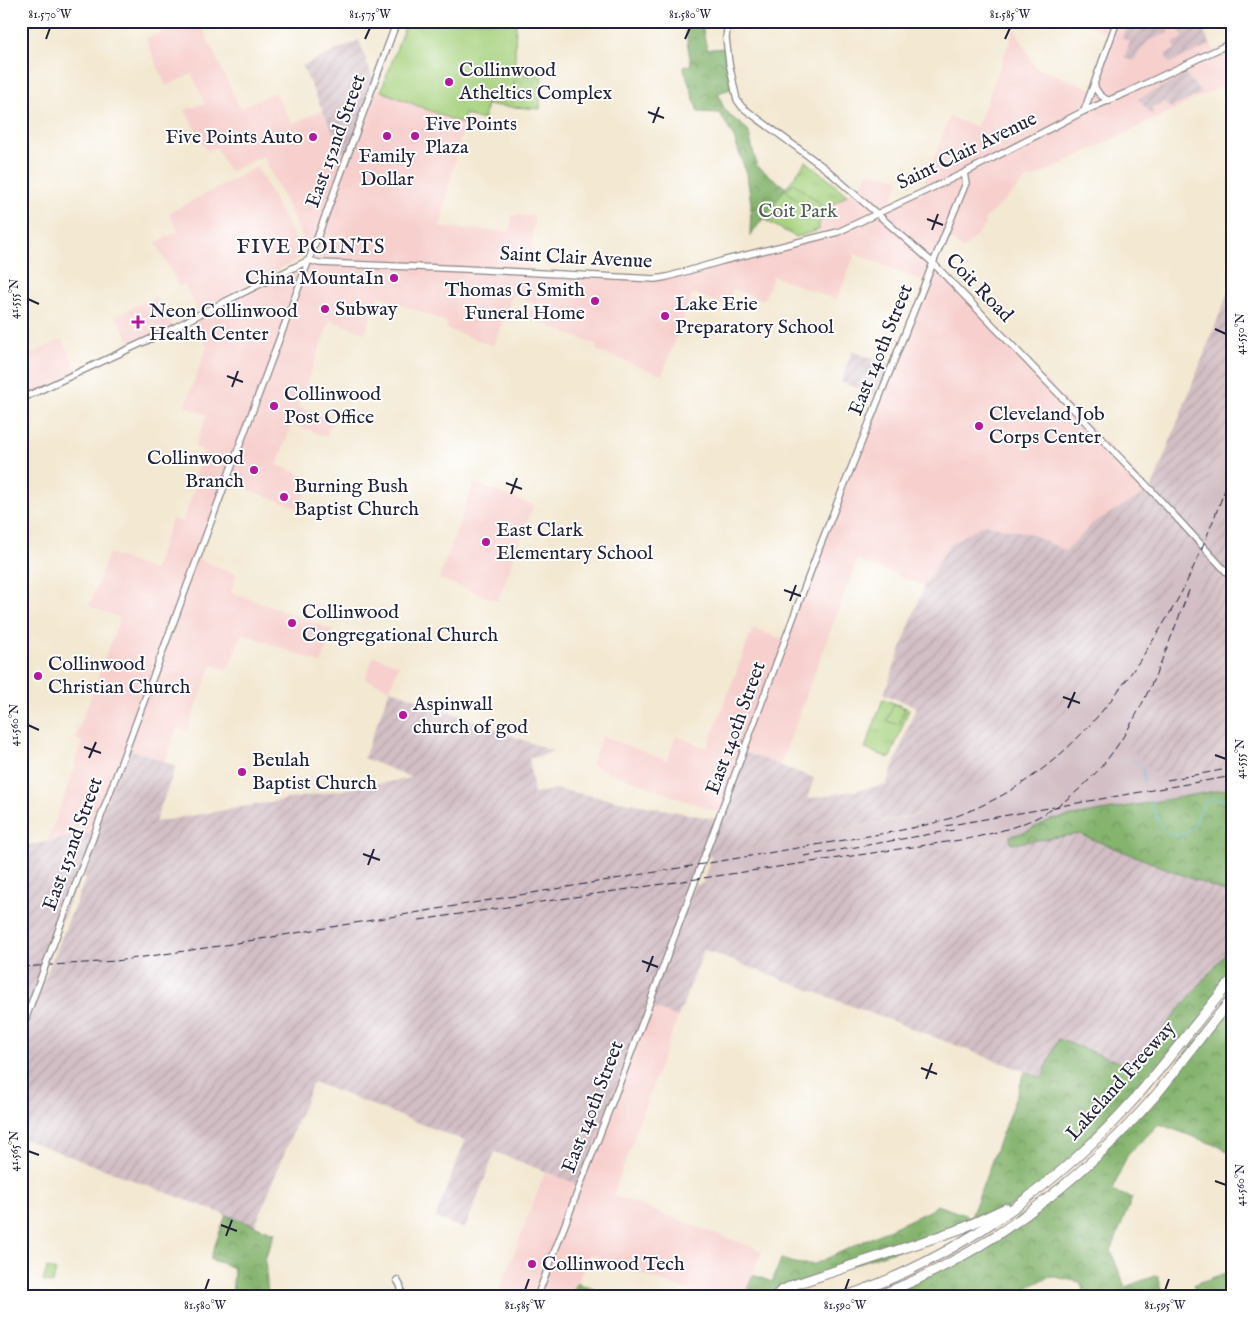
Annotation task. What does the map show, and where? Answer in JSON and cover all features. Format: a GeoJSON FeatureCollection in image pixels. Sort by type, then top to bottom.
{"type":"FeatureCollection","features":[{"type":"Feature","properties":{"kind":"highway","name":"Lakeland Freeway"},"geometry":{"type":"LineString","coordinates":[[842,1297],[887,1279],[942,1252],[985,1227],[1027,1198],[1062,1170],[1092,1143],[1137,1096],[1233,979]]}},
{"type":"Feature","properties":{"kind":"highway","name":"Lakeland Freeway"},"geometry":{"type":"LineString","coordinates":[[875,1297],[934,1271],[970,1251],[1060,1189],[1085,1167],[1155,1095],[1233,998]]}},
{"type":"Feature","properties":{"kind":"highway"},"geometry":{"type":"LineString","coordinates":[[775,1297],[781,1291],[793,1285],[954,1231],[1027,1198]]}},
{"type":"Feature","properties":{"kind":"highway"},"geometry":{"type":"LineString","coordinates":[[885,1297],[903,1286]]}},
{"type":"Feature","properties":{"kind":"street","name":"East 152nd Street"},"geometry":{"type":"LineString","coordinates":[[21,1031],[397,21]]}},
{"type":"Feature","properties":{"kind":"street","name":"Coit Road"},"geometry":{"type":"LineString","coordinates":[[728,21],[726,38],[728,63],[737,100],[742,107],[826,169],[933,263],[1145,484],[1233,579]]}},
{"type":"Feature","properties":{"kind":"street"},"geometry":{"type":"LineString","coordinates":[[1084,111],[1117,21]]}},
{"type":"Feature","properties":{"kind":"street","name":"Saint Clair Avenue"},"geometry":{"type":"LineString","coordinates":[[309,260],[318,263],[455,268],[654,279],[838,232],[964,173],[1084,111],[1233,42]]}},
{"type":"Feature","properties":{"kind":"street"},"geometry":{"type":"LineString","coordinates":[[1094,83],[1097,92],[1108,101]]}},
{"type":"Feature","properties":{"kind":"street","name":"East 140th Street"},"geometry":{"type":"LineString","coordinates":[[537,1297],[628,1061],[824,538],[966,183],[964,173]]}},
{"type":"Feature","properties":{"kind":"street"},"geometry":{"type":"LineString","coordinates":[[21,399],[174,328],[309,260]]}},
{"type":"Feature","properties":{"kind":"street"},"geometry":{"type":"LineString","coordinates":[[397,1280],[402,1292],[399,1297]]}},
{"type":"Feature","properties":{"kind":"street"},"geometry":{"type":"LineString","coordinates":[[21,1292],[163,1297]]}},
{"type":"Feature","properties":{"kind":"street"},"geometry":{"type":"LineString","coordinates":[[1226,1297],[1233,1294]]}},
{"type":"Feature","properties":{"kind":"shaded area"},"geometry":{"type":"Polygon","coordinates":[[[157,21],[199,21],[240,108],[275,92],[292,124],[322,110],[342,152],[372,88],[463,124],[440,227],[510,232],[512,215],[534,216],[530,273],[654,279],[822,235],[819,230],[819,223],[825,209],[852,191],[857,196],[868,172],[900,179],[890,207],[922,192],[949,117],[977,127],[1014,30],[1016,30],[1035,67],[1092,89],[1112,34],[1085,24],[1086,21],[1198,21],[1214,51],[1233,42],[1233,81],[1030,179],[1028,178],[983,221],[986,225],[963,250],[945,234],[933,263],[1151,490],[1094,522],[1066,551],[1031,534],[949,545],[924,586],[857,560],[780,765],[744,752],[721,814],[591,765],[602,736],[667,760],[676,736],[707,748],[753,628],[785,640],[925,282],[855,254],[837,300],[773,276],[764,300],[733,289],[726,306],[693,293],[662,375],[596,350],[597,345],[528,318],[534,303],[513,294],[493,346],[446,328],[447,322],[379,296],[365,333],[330,320],[298,407],[333,420],[326,437],[292,424],[277,465],[311,478],[300,509],[226,481],[198,559],[237,574],[231,592],[333,630],[321,663],[242,633],[228,670],[212,665],[187,731],[177,728],[165,762],[127,748],[95,832],[47,842],[76,765],[74,763],[82,742],[75,739],[120,618],[89,606],[109,553],[154,570],[172,519],[182,522],[197,483],[193,481],[204,451],[195,447],[207,415],[185,406],[207,347],[194,317],[200,314],[184,284],[179,287],[156,243],[178,231],[169,213],[257,167],[300,248],[298,259],[217,301],[219,304],[309,260],[305,242],[263,156],[229,172],[216,147],[207,152],[185,110],[205,103],[192,74],[166,86],[146,39],[162,32],[157,21]]]}},
{"type":"Feature","properties":{"kind":"shaded area"},"geometry":{"type":"Polygon","coordinates":[[[1127,21],[1173,21],[1170,23],[1168,33],[1148,41],[1133,61],[1124,58],[1130,42],[1122,38],[1127,21]]]}},
{"type":"Feature","properties":{"kind":"shaded area"},"geometry":{"type":"Polygon","coordinates":[[[1175,21],[1198,21],[1211,45],[1169,63],[1165,54],[1176,49],[1173,43],[1183,37],[1175,21]]]}},
{"type":"Feature","properties":{"kind":"shaded area"},"geometry":{"type":"Polygon","coordinates":[[[359,40],[374,82],[348,153],[342,152],[302,66],[359,40]]]}},
{"type":"Feature","properties":{"kind":"shaded area"},"geometry":{"type":"Polygon","coordinates":[[[1186,75],[1202,93],[1171,108],[1163,102],[1151,108],[1153,116],[1138,99],[1186,75]]]}},
{"type":"Feature","properties":{"kind":"shaded area"},"geometry":{"type":"Polygon","coordinates":[[[1233,280],[1233,774],[1181,785],[981,785],[919,810],[919,814],[704,858],[744,752],[814,778],[807,799],[886,785],[916,707],[884,694],[924,586],[949,545],[984,524],[1031,534],[1066,551],[1094,522],[1151,490],[1233,280]]]}},
{"type":"Feature","properties":{"kind":"shaded area"},"geometry":{"type":"Polygon","coordinates":[[[155,296],[174,328],[133,347],[116,316],[155,296]]]}},
{"type":"Feature","properties":{"kind":"shaded area"},"geometry":{"type":"Polygon","coordinates":[[[62,339],[78,373],[26,397],[24,448],[21,448],[21,359],[62,339]]]}},
{"type":"Feature","properties":{"kind":"shaded area"},"geometry":{"type":"Polygon","coordinates":[[[852,351],[892,366],[880,397],[841,382],[852,351]]]}},
{"type":"Feature","properties":{"kind":"shaded area"},"geometry":{"type":"Polygon","coordinates":[[[1233,421],[1233,499],[1212,552],[1191,528],[1233,421]]]}},
{"type":"Feature","properties":{"kind":"shaded area","name":"East Clark Elementary School"},"geometry":{"type":"Polygon","coordinates":[[[474,483],[533,505],[498,601],[439,579],[474,483]]]}},
{"type":"Feature","properties":{"kind":"shaded area"},"geometry":{"type":"Polygon","coordinates":[[[1187,538],[1207,560],[1170,663],[1151,704],[1128,746],[1158,778],[1233,765],[1233,788],[1050,820],[1025,832],[1000,839],[702,884],[712,856],[919,815],[919,810],[981,785],[1037,748],[1120,666],[1164,591],[1187,538]]]}},
{"type":"Feature","properties":{"kind":"shaded area"},"geometry":{"type":"Polygon","coordinates":[[[374,656],[399,665],[390,689],[365,679],[374,656]]]}},
{"type":"Feature","properties":{"kind":"shaded area"},"geometry":{"type":"Polygon","coordinates":[[[390,689],[552,751],[541,756],[529,758],[534,794],[556,789],[715,819],[580,1185],[495,1152],[465,1229],[435,1218],[465,1141],[313,1082],[255,1226],[21,1138],[21,1036],[86,878],[78,878],[21,1031],[21,846],[95,832],[127,748],[176,766],[155,822],[412,778],[364,758],[390,689]]]}},
{"type":"Feature","properties":{"kind":"shaded area"},"geometry":{"type":"Polygon","coordinates":[[[1078,834],[1233,895],[1233,944],[1132,1067],[1058,1039],[1042,1078],[704,950],[678,1017],[648,1006],[694,885],[1010,836],[1012,844],[1078,834]]]}},
{"type":"Feature","properties":{"kind":"shaded area"},"geometry":{"type":"Polygon","coordinates":[[[648,1006],[678,1017],[613,1195],[762,1251],[744,1297],[703,1297],[589,1254],[572,1297],[497,1297],[545,1172],[648,1006]]]}},
{"type":"Feature","properties":{"kind":"green space","name":"Collinwood Atheltics Complex"},"geometry":{"type":"Polygon","coordinates":[[[407,21],[516,21],[514,94],[490,92],[483,120],[464,114],[463,124],[381,91],[407,21]]]}},
{"type":"Feature","properties":{"kind":"green space"},"geometry":{"type":"Polygon","coordinates":[[[686,21],[701,21],[707,49],[727,48],[734,88],[718,93],[724,108],[748,130],[757,166],[786,188],[750,236],[751,204],[747,175],[734,138],[720,113],[698,112],[683,66],[691,65],[686,21]]]}},
{"type":"Feature","properties":{"kind":"green space"},"geometry":{"type":"Polygon","coordinates":[[[514,72],[542,75],[540,109],[487,105],[490,92],[514,94],[514,72]]]}},
{"type":"Feature","properties":{"kind":"green space","name":"Coit Park"},"geometry":{"type":"Polygon","coordinates":[[[806,161],[847,195],[826,209],[828,213],[819,223],[819,230],[796,237],[763,219],[806,161]]]}},
{"type":"Feature","properties":{"kind":"green space"},"geometry":{"type":"Polygon","coordinates":[[[793,183],[821,204],[814,214],[786,191],[793,183]]]}},
{"type":"Feature","properties":{"kind":"green space"},"geometry":{"type":"Polygon","coordinates":[[[883,699],[909,709],[890,758],[865,749],[883,699]]]}},
{"type":"Feature","properties":{"kind":"green space"},"geometry":{"type":"Polygon","coordinates":[[[894,704],[905,709],[899,725],[887,721],[894,704]]]}},
{"type":"Feature","properties":{"kind":"green space"},"geometry":{"type":"Polygon","coordinates":[[[1233,788],[1233,895],[1079,834],[1011,844],[1010,836],[1025,832],[1050,820],[1233,788]]]}},
{"type":"Feature","properties":{"kind":"green space"},"geometry":{"type":"Polygon","coordinates":[[[1233,944],[1233,979],[1137,1096],[1027,1198],[963,1228],[813,1278],[775,1297],[744,1297],[753,1275],[772,1282],[781,1259],[815,1264],[929,1211],[937,1205],[971,1217],[1025,1072],[1042,1078],[1058,1039],[1132,1067],[1233,944]]]}},
{"type":"Feature","properties":{"kind":"green space"},"geometry":{"type":"Polygon","coordinates":[[[1233,998],[1233,1154],[1218,1146],[1159,1124],[1127,1156],[1112,1191],[1132,1198],[1111,1251],[1125,1287],[1157,1275],[1165,1297],[1086,1297],[1080,1282],[1050,1276],[1009,1297],[885,1297],[1006,1228],[1112,1142],[1233,998]]]}},
{"type":"Feature","properties":{"kind":"green space"},"geometry":{"type":"Polygon","coordinates":[[[226,1215],[275,1233],[265,1259],[268,1297],[232,1297],[234,1268],[210,1259],[226,1215]]]}},
{"type":"Feature","properties":{"kind":"green space"},"geometry":{"type":"Polygon","coordinates":[[[47,1268],[56,1271],[52,1284],[43,1281],[47,1268]]]}},
{"type":"Feature","properties":{"kind":"green space"},"geometry":{"type":"Polygon","coordinates":[[[1233,1270],[1233,1297],[1198,1297],[1193,1285],[1233,1270]]]}},
{"type":"Feature","properties":{"kind":"green space"},"geometry":{"type":"Polygon","coordinates":[[[577,1283],[615,1297],[572,1297],[577,1283]]]}},
{"type":"Feature","properties":{"kind":"waterway"},"geometry":{"type":"LineString","coordinates":[[1133,759],[1143,769],[1144,781]]}},
{"type":"Feature","properties":{"kind":"waterway"},"geometry":{"type":"LineString","coordinates":[[1150,800],[1161,826],[1170,835],[1176,836],[1183,834],[1193,827],[1202,807],[1207,801],[1214,798],[1233,805]]}},
{"type":"Feature","properties":{"kind":"railway"},"geometry":{"type":"LineString","coordinates":[[21,967],[116,961],[219,946],[892,832],[937,822],[962,814],[1020,785],[1046,766],[1069,746],[1111,701],[1148,648],[1178,599],[1204,544],[1233,469]]}},
{"type":"Feature","properties":{"kind":"railway"},"geometry":{"type":"LineString","coordinates":[[419,920],[967,839],[1019,825],[1036,818],[1067,799],[1093,776],[1115,749],[1134,719],[1150,687],[1165,654],[1190,588]]}},
{"type":"Feature","properties":{"kind":"railway"},"geometry":{"type":"LineString","coordinates":[[1167,780],[1233,768]]}},
{"type":"Feature","properties":{"kind":"railway"},"geometry":{"type":"LineString","coordinates":[[945,826],[1233,776]]}},
{"type":"Feature","properties":{"kind":"railway"},"geometry":{"type":"LineString","coordinates":[[804,856],[954,830]]}},
{"type":"Feature","properties":{"kind":"place","name":"Collinwood Atheltics Complex"},"geometry":{"type":"Point","coordinates":[449,82]}},
{"type":"Feature","properties":{"kind":"place","name":"Family Dollar"},"geometry":{"type":"Point","coordinates":[387,136]}},
{"type":"Feature","properties":{"kind":"place","name":"Five Points Plaza"},"geometry":{"type":"Point","coordinates":[415,136]}},
{"type":"Feature","properties":{"kind":"place","name":"Five Points Auto"},"geometry":{"type":"Point","coordinates":[313,137]}},
{"type":"Feature","properties":{"kind":"place","name":"China MountaIn"},"geometry":{"type":"Point","coordinates":[394,278]}},
{"type":"Feature","properties":{"kind":"place","name":"Thomas G Smith Funeral Home"},"geometry":{"type":"Point","coordinates":[595,301]}},
{"type":"Feature","properties":{"kind":"place","name":"Subway"},"geometry":{"type":"Point","coordinates":[325,309]}},
{"type":"Feature","properties":{"kind":"place","name":"Lake Erie Preparatory School"},"geometry":{"type":"Point","coordinates":[665,316]}},
{"type":"Feature","properties":{"kind":"place","name":"Neon Collinwood Health Center"},"geometry":{"type":"Point","coordinates":[138,322]}},
{"type":"Feature","properties":{"kind":"place","name":"Collinwood Post Office"},"geometry":{"type":"Point","coordinates":[274,406]}},
{"type":"Feature","properties":{"kind":"place","name":"Cleveland Job Corps Center"},"geometry":{"type":"Point","coordinates":[979,426]}},
{"type":"Feature","properties":{"kind":"place","name":"Collinwood Branch"},"geometry":{"type":"Point","coordinates":[254,470]}},
{"type":"Feature","properties":{"kind":"place","name":"Burning Bush Baptist Church"},"geometry":{"type":"Point","coordinates":[284,497]}},
{"type":"Feature","properties":{"kind":"place","name":"East Clark Elementary School"},"geometry":{"type":"Point","coordinates":[486,542]}},
{"type":"Feature","properties":{"kind":"place","name":"Collinwood Congregational Church"},"geometry":{"type":"Point","coordinates":[292,623]}},
{"type":"Feature","properties":{"kind":"place","name":"Collinwood Christian Church"},"geometry":{"type":"Point","coordinates":[38,676]}},
{"type":"Feature","properties":{"kind":"place","name":"Aspinwall church of god"},"geometry":{"type":"Point","coordinates":[403,715]}},
{"type":"Feature","properties":{"kind":"place","name":"Beulah Baptist Church"},"geometry":{"type":"Point","coordinates":[242,772]}},
{"type":"Feature","properties":{"kind":"place","name":"Collinwood Tech"},"geometry":{"type":"Point","coordinates":[532,1264]}},
{"type":"Feature","properties":{"kind":"district","name":"FIVE POINTS"},"geometry":{"type":"Point","coordinates":[311,247]}}]}
